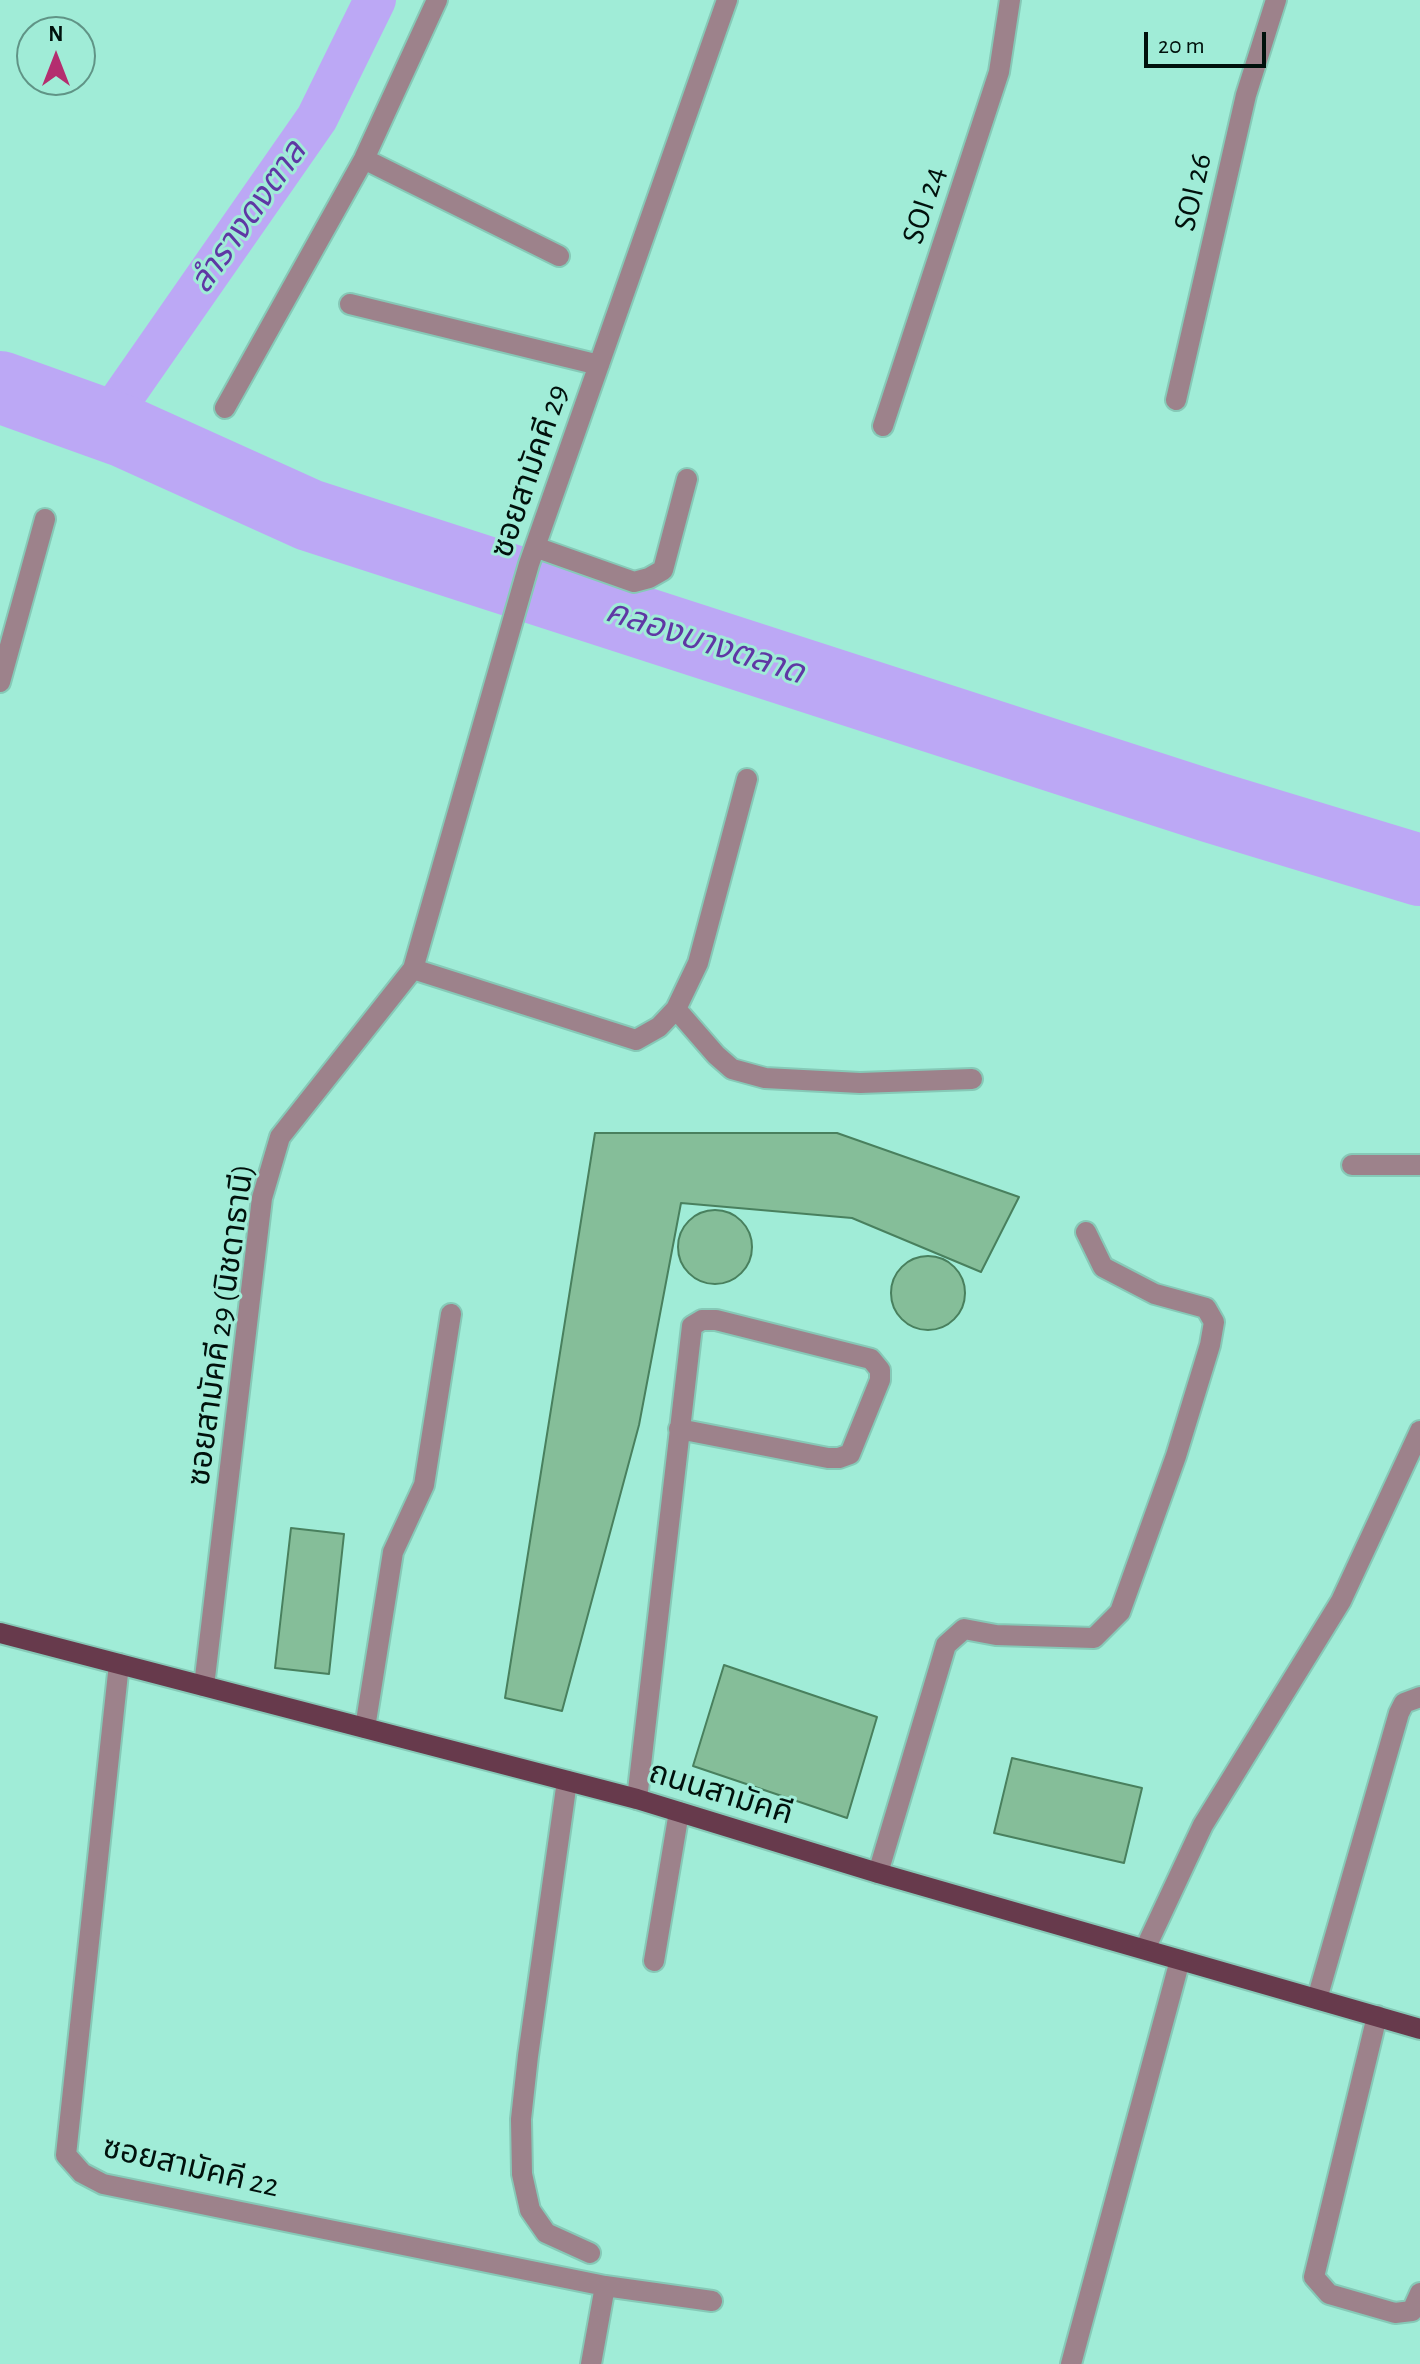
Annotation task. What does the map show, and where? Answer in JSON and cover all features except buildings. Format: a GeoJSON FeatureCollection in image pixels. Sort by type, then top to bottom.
{"type":"FeatureCollection","features":[{"type":"Feature","properties":{"kind":"main road","name":"ถนนสามัคคี"},"geometry":{"type":"LineString","coordinates":[[0,1633],[637,1799],[878,1873],[1420,2029]]}},
{"type":"Feature","properties":{"kind":"street"},"geometry":{"type":"LineString","coordinates":[[225,408],[364,159],[437,0]]}},
{"type":"Feature","properties":{"kind":"street","name":"ซอยสามัคคี 29"},"geometry":{"type":"LineString","coordinates":[[413,969],[532,555],[727,0]]}},
{"type":"Feature","properties":{"kind":"street","name":"SOI 24"},"geometry":{"type":"LineString","coordinates":[[883,426],[999,72],[1010,0]]}},
{"type":"Feature","properties":{"kind":"street","name":"SOI 26"},"geometry":{"type":"LineString","coordinates":[[1176,400],[1246,95],[1276,0]]}},
{"type":"Feature","properties":{"kind":"street"},"geometry":{"type":"LineString","coordinates":[[364,159],[559,256]]}},
{"type":"Feature","properties":{"kind":"street"},"geometry":{"type":"LineString","coordinates":[[350,304],[599,365]]}},
{"type":"Feature","properties":{"kind":"street"},"geometry":{"type":"LineString","coordinates":[[532,555],[634,582],[649,578],[663,570],[687,479]]}},
{"type":"Feature","properties":{"kind":"street"},"geometry":{"type":"LineString","coordinates":[[0,682],[45,519]]}},
{"type":"Feature","properties":{"kind":"street"},"geometry":{"type":"LineString","coordinates":[[413,969],[636,1040],[659,1027],[676,1009],[698,963],[747,779]]}},
{"type":"Feature","properties":{"kind":"street","name":"ซอยสามัคคี 29 (นิชดาธานี)"},"geometry":{"type":"LineString","coordinates":[[204,1686],[262,1198],[280,1137],[413,969]]}},
{"type":"Feature","properties":{"kind":"street"},"geometry":{"type":"LineString","coordinates":[[676,1009],[732,1069],[765,1078],[860,1083],[972,1079]]}},
{"type":"Feature","properties":{"kind":"street"},"geometry":{"type":"LineString","coordinates":[[1352,1165],[1420,1165]]}},
{"type":"Feature","properties":{"kind":"street"},"geometry":{"type":"LineString","coordinates":[[878,1873],[946,1645],[964,1629],[996,1635],[1094,1638],[1120,1612],[1176,1456],[1210,1345],[1214,1322],[1206,1308],[1155,1294],[1103,1267],[1086,1232]]}},
{"type":"Feature","properties":{"kind":"street"},"geometry":{"type":"LineString","coordinates":[[365,1728],[393,1552],[424,1485],[451,1314]]}},
{"type":"Feature","properties":{"kind":"street"},"geometry":{"type":"LineString","coordinates":[[637,1799],[679,1429],[692,1326],[702,1320],[716,1320],[871,1359],[880,1370],[880,1380],[850,1454],[839,1458],[679,1429]]}},
{"type":"Feature","properties":{"kind":"street"},"geometry":{"type":"LineString","coordinates":[[1145,1949],[1203,1825],[1341,1601],[1420,1431]]}},
{"type":"Feature","properties":{"kind":"street","name":"ซอยสามัคคี 22"},"geometry":{"type":"LineString","coordinates":[[119,1664],[66,2155],[82,2173],[103,2184],[605,2286],[712,2301]]}},
{"type":"Feature","properties":{"kind":"street"},"geometry":{"type":"LineString","coordinates":[[1317,1999],[1399,1713],[1404,1703],[1420,1697]]}},
{"type":"Feature","properties":{"kind":"street"},"geometry":{"type":"LineString","coordinates":[[567,1781],[528,2056],[521,2119],[522,2174],[530,2210],[546,2233],[590,2253]]}},
{"type":"Feature","properties":{"kind":"street"},"geometry":{"type":"LineString","coordinates":[[654,1961],[679,1812]]}},
{"type":"Feature","properties":{"kind":"street"},"geometry":{"type":"LineString","coordinates":[[1071,2364],[1180,1960]]}},
{"type":"Feature","properties":{"kind":"street"},"geometry":{"type":"LineString","coordinates":[[1377,2016],[1314,2277],[1329,2294],[1395,2313],[1412,2311],[1420,2293]]}},
{"type":"Feature","properties":{"kind":"street"},"geometry":{"type":"LineString","coordinates":[[591,2364],[605,2286]]}},
{"type":"Feature","properties":{"kind":"waterway","name":"ลำรางดงตาล"},"geometry":{"type":"LineString","coordinates":[[104,424],[317,118],[375,0]]}},
{"type":"Feature","properties":{"kind":"waterway","name":"คลองบางตลาด"},"geometry":{"type":"LineString","coordinates":[[0,387],[123,431],[309,515],[1212,807],[1420,870]]}}]}
